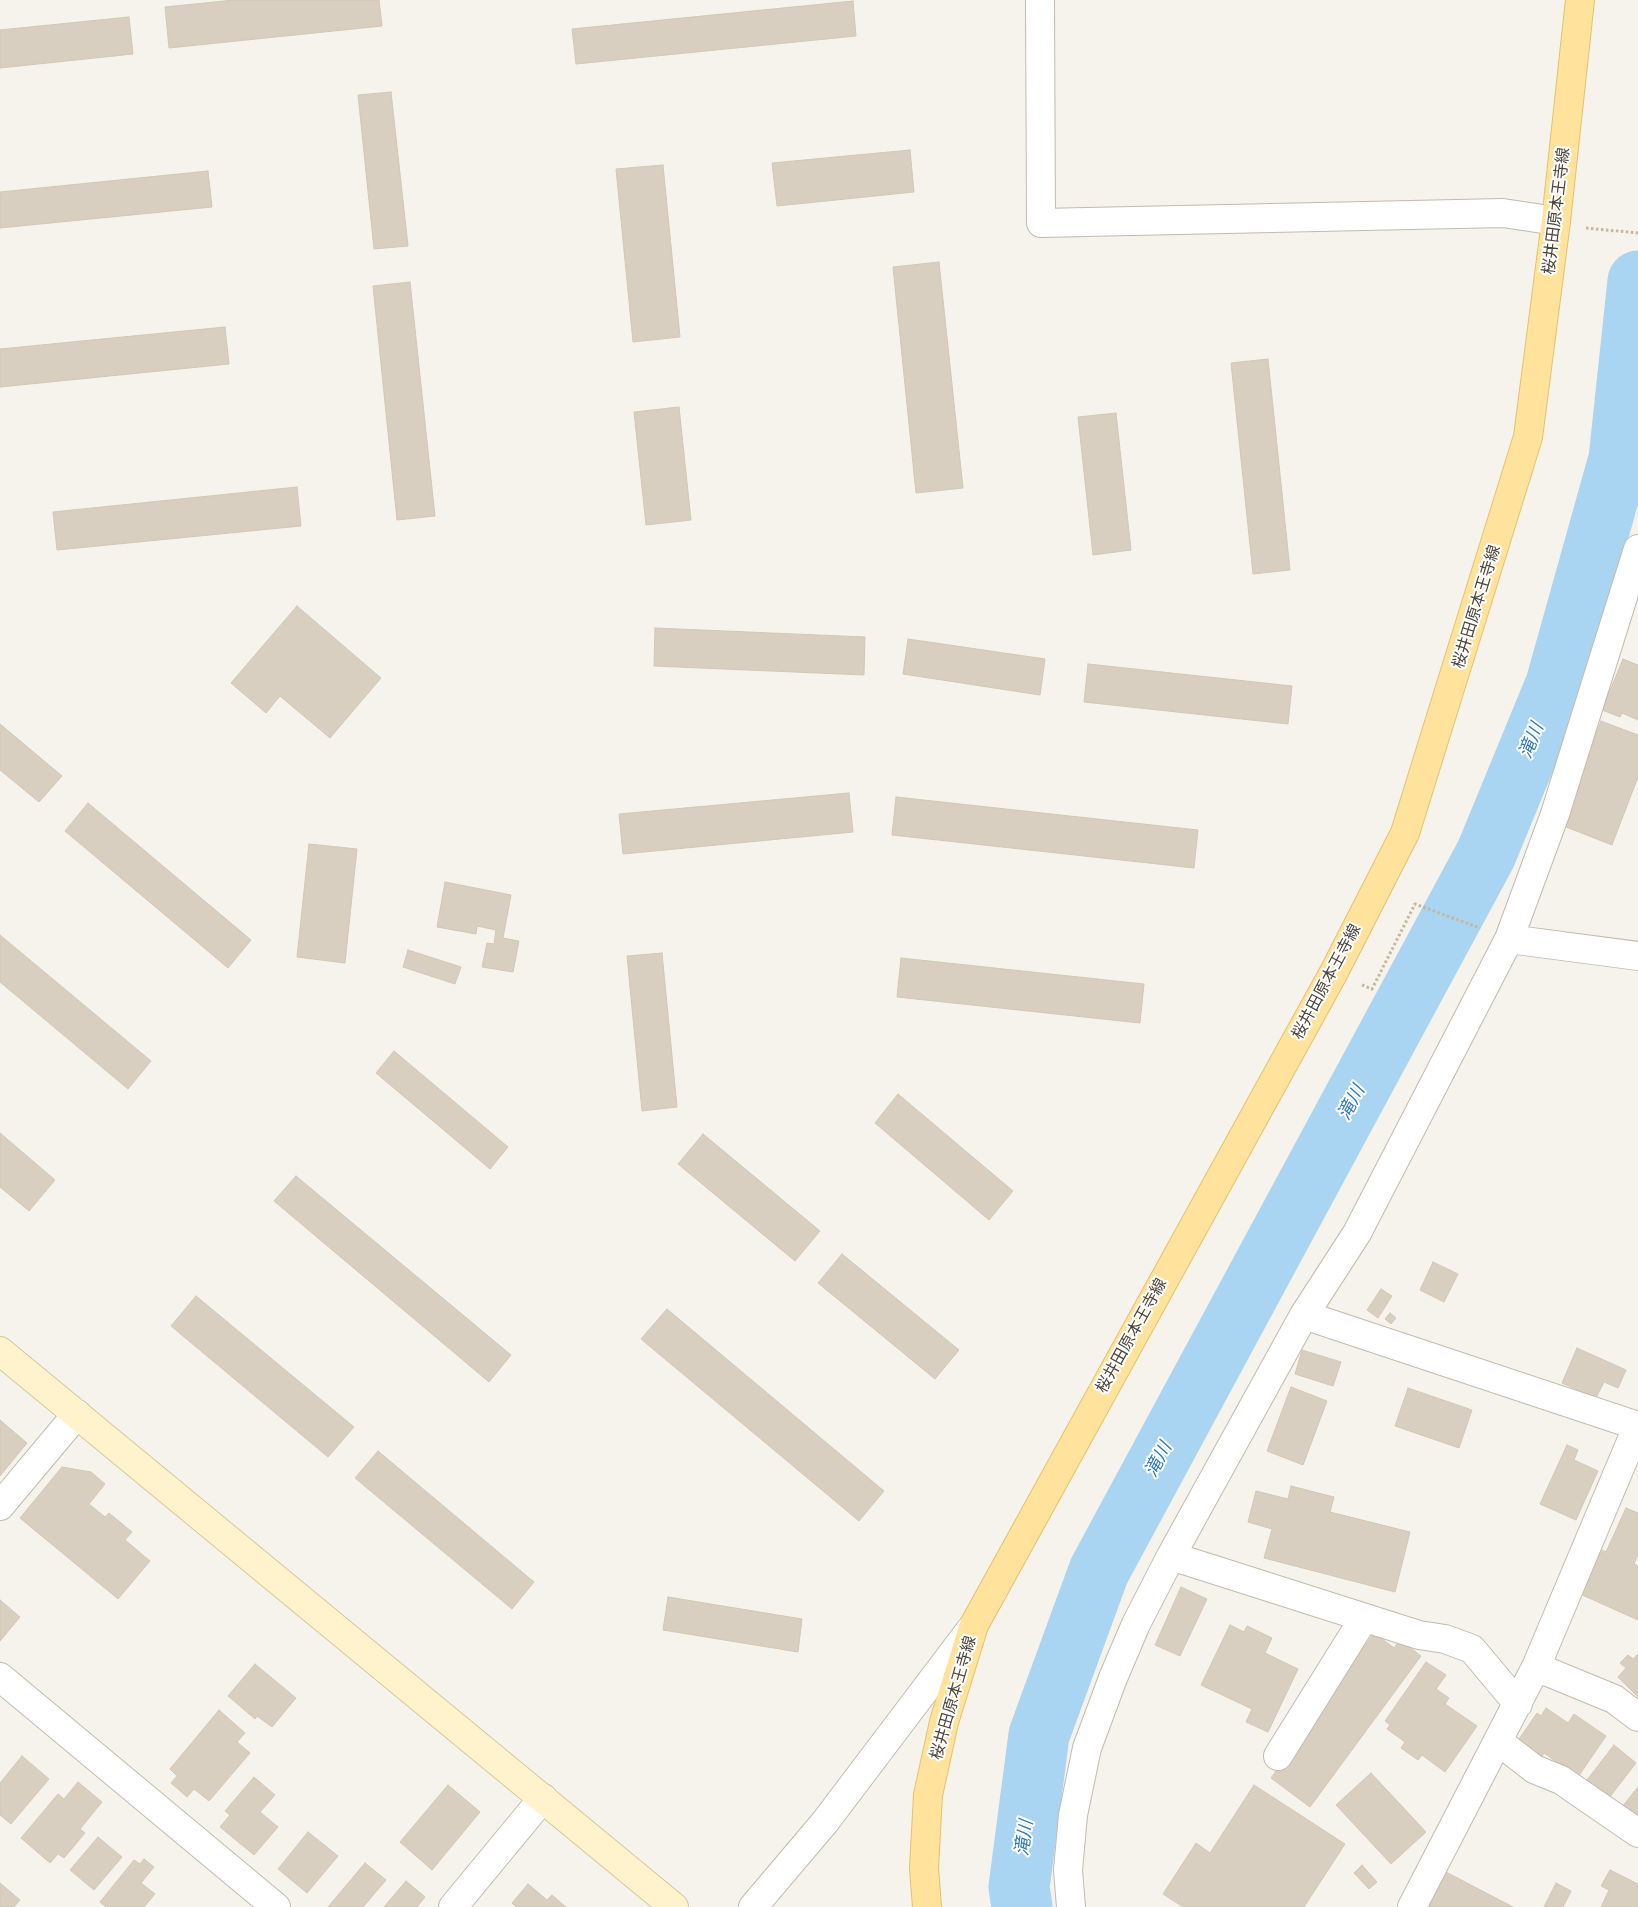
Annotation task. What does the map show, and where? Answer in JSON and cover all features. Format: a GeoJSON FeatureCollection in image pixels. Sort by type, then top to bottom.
{"type":"FeatureCollection","features":[{"type":"Feature","properties":{"kind":"main road","name":"桜井田原本王寺線"},"geometry":{"type":"LineString","coordinates":[[927,1907],[924,1868],[928,1795],[944,1722],[974,1625],[1334,972],[1406,834],[1528,437],[1556,221],[1580,0]]}},
{"type":"Feature","properties":{"kind":"street"},"geometry":{"type":"LineString","coordinates":[[1040,0],[1041,222],[1504,213],[1556,221]]}},
{"type":"Feature","properties":{"kind":"street"},"geometry":{"type":"LineString","coordinates":[[1071,1907],[1068,1870],[1074,1815],[1087,1748],[1112,1678],[1136,1624],[1171,1556],[1304,1315],[1357,1233],[1509,939],[1555,814],[1638,549]]}},
{"type":"Feature","properties":{"kind":"street"},"geometry":{"type":"LineString","coordinates":[[1509,939],[1638,956]]}},
{"type":"Feature","properties":{"kind":"street"},"geometry":{"type":"LineString","coordinates":[[1304,1315],[1638,1426],[1536,1667],[1412,1907]]}},
{"type":"Feature","properties":{"kind":"street"},"geometry":{"type":"LineString","coordinates":[[0,1351],[674,1907]]}},
{"type":"Feature","properties":{"kind":"street"},"geometry":{"type":"LineString","coordinates":[[0,1506],[77,1414]]}},
{"type":"Feature","properties":{"kind":"street"},"geometry":{"type":"LineString","coordinates":[[1171,1556],[1419,1635],[1445,1639],[1472,1649],[1518,1704]]}},
{"type":"Feature","properties":{"kind":"street"},"geometry":{"type":"LineString","coordinates":[[1278,1756],[1364,1618]]}},
{"type":"Feature","properties":{"kind":"street"},"geometry":{"type":"LineString","coordinates":[[753,1907],[825,1822],[974,1625]]}},
{"type":"Feature","properties":{"kind":"street"},"geometry":{"type":"LineString","coordinates":[[1536,1667],[1614,1699],[1638,1717]]}},
{"type":"Feature","properties":{"kind":"street"},"geometry":{"type":"LineString","coordinates":[[0,1677],[276,1907]]}},
{"type":"Feature","properties":{"kind":"street"},"geometry":{"type":"LineString","coordinates":[[1498,1741],[1534,1769],[1561,1780],[1638,1833]]}},
{"type":"Feature","properties":{"kind":"street"},"geometry":{"type":"LineString","coordinates":[[453,1907],[543,1798]]}},
{"type":"Feature","properties":{"kind":"path"},"geometry":{"type":"LineString","coordinates":[[1585,228],[1638,233]]}},
{"type":"Feature","properties":{"kind":"path"},"geometry":{"type":"LineString","coordinates":[[1334,972],[1372,989],[1416,904],[1509,939]]}},
{"type":"Feature","properties":{"kind":"building"},"geometry":{"type":"Polygon","coordinates":[[[234,0],[379,0],[382,26],[169,48],[165,7],[234,0]]]}},
{"type":"Feature","properties":{"kind":"building"},"geometry":{"type":"Polygon","coordinates":[[[853,1],[856,36],[576,64],[572,29],[853,1]]]}},
{"type":"Feature","properties":{"kind":"building"},"geometry":{"type":"Polygon","coordinates":[[[129,17],[133,54],[0,68],[0,30],[129,17]]]}},
{"type":"Feature","properties":{"kind":"building"},"geometry":{"type":"Polygon","coordinates":[[[391,92],[408,246],[374,249],[358,95],[391,92]]]}},
{"type":"Feature","properties":{"kind":"building"},"geometry":{"type":"Polygon","coordinates":[[[910,150],[914,192],[777,206],[772,163],[910,150]]]}},
{"type":"Feature","properties":{"kind":"building"},"geometry":{"type":"Polygon","coordinates":[[[663,165],[680,337],[633,342],[616,169],[663,165]]]}},
{"type":"Feature","properties":{"kind":"building"},"geometry":{"type":"Polygon","coordinates":[[[208,171],[212,207],[0,228],[0,192],[208,171]]]}},
{"type":"Feature","properties":{"kind":"building"},"geometry":{"type":"Polygon","coordinates":[[[939,262],[963,488],[916,493],[893,267],[939,262]]]}},
{"type":"Feature","properties":{"kind":"building"},"geometry":{"type":"Polygon","coordinates":[[[410,282],[435,516],[397,520],[373,286],[410,282]]]}},
{"type":"Feature","properties":{"kind":"building"},"geometry":{"type":"Polygon","coordinates":[[[225,327],[229,364],[0,387],[0,349],[225,327]]]}},
{"type":"Feature","properties":{"kind":"building"},"geometry":{"type":"Polygon","coordinates":[[[1268,359],[1290,570],[1253,574],[1231,363],[1268,359]]]}},
{"type":"Feature","properties":{"kind":"building"},"geometry":{"type":"Polygon","coordinates":[[[679,407],[691,520],[646,525],[634,412],[679,407]]]}},
{"type":"Feature","properties":{"kind":"building"},"geometry":{"type":"Polygon","coordinates":[[[1116,413],[1131,550],[1093,555],[1078,417],[1116,413]]]}},
{"type":"Feature","properties":{"kind":"building"},"geometry":{"type":"Polygon","coordinates":[[[297,487],[301,526],[57,550],[53,512],[297,487]]]}},
{"type":"Feature","properties":{"kind":"building"},"geometry":{"type":"Polygon","coordinates":[[[297,606],[381,678],[330,738],[280,696],[266,713],[231,683],[297,606]]]}},
{"type":"Feature","properties":{"kind":"building"},"geometry":{"type":"Polygon","coordinates":[[[655,628],[865,637],[864,675],[654,666],[655,628]]]}},
{"type":"Feature","properties":{"kind":"building"},"geometry":{"type":"Polygon","coordinates":[[[908,639],[1045,659],[1040,695],[903,674],[908,639]]]}},
{"type":"Feature","properties":{"kind":"building"},"geometry":{"type":"Polygon","coordinates":[[[1623,659],[1638,665],[1638,720],[1622,713],[1620,717],[1602,710],[1623,659]]]}},
{"type":"Feature","properties":{"kind":"building"},"geometry":{"type":"Polygon","coordinates":[[[1088,664],[1292,686],[1288,724],[1084,702],[1088,664]]]}},
{"type":"Feature","properties":{"kind":"building"},"geometry":{"type":"Polygon","coordinates":[[[1601,721],[1638,735],[1638,777],[1612,845],[1561,825],[1601,721]]]}},
{"type":"Feature","properties":{"kind":"building"},"geometry":{"type":"Polygon","coordinates":[[[0,724],[62,776],[39,802],[0,770],[0,724]]]}},
{"type":"Feature","properties":{"kind":"building"},"geometry":{"type":"Polygon","coordinates":[[[849,793],[853,832],[623,854],[619,814],[849,793]]]}},
{"type":"Feature","properties":{"kind":"building"},"geometry":{"type":"Polygon","coordinates":[[[896,797],[1198,830],[1194,868],[892,835],[896,797]]]}},
{"type":"Feature","properties":{"kind":"building"},"geometry":{"type":"Polygon","coordinates":[[[88,803],[251,940],[228,968],[65,831],[88,803]]]}},
{"type":"Feature","properties":{"kind":"building"},"geometry":{"type":"Polygon","coordinates":[[[309,844],[357,849],[345,963],[297,957],[309,844]]]}},
{"type":"Feature","properties":{"kind":"building"},"geometry":{"type":"Polygon","coordinates":[[[445,882],[511,895],[503,938],[519,941],[513,972],[482,967],[487,943],[494,944],[496,930],[477,926],[476,934],[437,927],[445,882]]]}},
{"type":"Feature","properties":{"kind":"building"},"geometry":{"type":"Polygon","coordinates":[[[0,935],[151,1061],[128,1089],[0,982],[0,935]]]}},
{"type":"Feature","properties":{"kind":"building"},"geometry":{"type":"Polygon","coordinates":[[[408,950],[461,967],[455,984],[403,967],[408,950]]]}},
{"type":"Feature","properties":{"kind":"building"},"geometry":{"type":"Polygon","coordinates":[[[662,953],[677,1107],[642,1111],[627,956],[662,953]]]}},
{"type":"Feature","properties":{"kind":"building"},"geometry":{"type":"Polygon","coordinates":[[[901,958],[1144,984],[1140,1023],[897,997],[901,958]]]}},
{"type":"Feature","properties":{"kind":"building"},"geometry":{"type":"Polygon","coordinates":[[[394,1051],[508,1147],[490,1169],[376,1073],[394,1051]]]}},
{"type":"Feature","properties":{"kind":"building"},"geometry":{"type":"Polygon","coordinates":[[[898,1094],[1013,1191],[989,1220],[875,1123],[898,1094]]]}},
{"type":"Feature","properties":{"kind":"building"},"geometry":{"type":"Polygon","coordinates":[[[0,1133],[55,1180],[29,1211],[0,1187],[0,1133]]]}},
{"type":"Feature","properties":{"kind":"building"},"geometry":{"type":"Polygon","coordinates":[[[703,1134],[820,1231],[795,1261],[678,1164],[703,1134]]]}},
{"type":"Feature","properties":{"kind":"building"},"geometry":{"type":"Polygon","coordinates":[[[296,1176],[511,1355],[489,1382],[274,1201],[296,1176]]]}},
{"type":"Feature","properties":{"kind":"building"},"geometry":{"type":"Polygon","coordinates":[[[842,1254],[959,1350],[935,1379],[818,1283],[842,1254]]]}},
{"type":"Feature","properties":{"kind":"building"},"geometry":{"type":"Polygon","coordinates":[[[1433,1262],[1458,1274],[1444,1302],[1420,1290],[1433,1262]]]}},
{"type":"Feature","properties":{"kind":"building"},"geometry":{"type":"Polygon","coordinates":[[[1381,1289],[1392,1296],[1378,1318],[1367,1310],[1381,1289]]]}},
{"type":"Feature","properties":{"kind":"building"},"geometry":{"type":"Polygon","coordinates":[[[196,1296],[354,1427],[328,1457],[171,1326],[196,1296]]]}},
{"type":"Feature","properties":{"kind":"building"},"geometry":{"type":"Polygon","coordinates":[[[667,1309],[884,1491],[859,1521],[641,1339],[667,1309]]]}},
{"type":"Feature","properties":{"kind":"building"},"geometry":{"type":"Polygon","coordinates":[[[1390,1313],[1396,1318],[1391,1324],[1385,1319],[1390,1313]]]}},
{"type":"Feature","properties":{"kind":"building"},"geometry":{"type":"Polygon","coordinates":[[[1577,1348],[1626,1370],[1618,1388],[1604,1382],[1596,1398],[1562,1383],[1577,1348]]]}},
{"type":"Feature","properties":{"kind":"building"},"geometry":{"type":"Polygon","coordinates":[[[1302,1350],[1341,1362],[1333,1386],[1295,1374],[1302,1350]]]}},
{"type":"Feature","properties":{"kind":"building"},"geometry":{"type":"Polygon","coordinates":[[[1291,1387],[1327,1401],[1303,1465],[1267,1451],[1291,1387]]]}},
{"type":"Feature","properties":{"kind":"building"},"geometry":{"type":"Polygon","coordinates":[[[1408,1388],[1472,1410],[1459,1448],[1395,1426],[1408,1388]]]}},
{"type":"Feature","properties":{"kind":"building"},"geometry":{"type":"Polygon","coordinates":[[[0,1420],[27,1443],[0,1476],[0,1420]]]}},
{"type":"Feature","properties":{"kind":"building"},"geometry":{"type":"Polygon","coordinates":[[[1567,1445],[1578,1450],[1574,1460],[1598,1471],[1576,1520],[1540,1504],[1567,1445]]]}},
{"type":"Feature","properties":{"kind":"building"},"geometry":{"type":"Polygon","coordinates":[[[378,1451],[534,1582],[512,1609],[355,1478],[378,1451]]]}},
{"type":"Feature","properties":{"kind":"building"},"geometry":{"type":"Polygon","coordinates":[[[62,1467],[91,1472],[105,1484],[89,1504],[105,1517],[109,1513],[132,1532],[125,1540],[150,1561],[118,1599],[20,1518],[62,1467]]]}},
{"type":"Feature","properties":{"kind":"building"},"geometry":{"type":"Polygon","coordinates":[[[1291,1486],[1334,1497],[1330,1512],[1410,1532],[1395,1592],[1264,1558],[1272,1529],[1248,1522],[1256,1491],[1288,1499],[1291,1486]]]}},
{"type":"Feature","properties":{"kind":"building"},"geometry":{"type":"Polygon","coordinates":[[[1626,1508],[1638,1513],[1638,1554],[1634,1564],[1638,1566],[1638,1620],[1580,1594],[1600,1549],[1606,1552],[1626,1508]]]}},
{"type":"Feature","properties":{"kind":"building"},"geometry":{"type":"Polygon","coordinates":[[[1181,1587],[1207,1599],[1180,1656],[1155,1645],[1181,1587]]]}},
{"type":"Feature","properties":{"kind":"building"},"geometry":{"type":"Polygon","coordinates":[[[668,1597],[802,1619],[798,1652],[663,1630],[668,1597]]]}},
{"type":"Feature","properties":{"kind":"building"},"geometry":{"type":"Polygon","coordinates":[[[0,1600],[20,1617],[0,1641],[0,1600]]]}},
{"type":"Feature","properties":{"kind":"building"},"geometry":{"type":"Polygon","coordinates":[[[1230,1625],[1244,1632],[1247,1626],[1272,1638],[1265,1653],[1298,1669],[1268,1732],[1246,1722],[1252,1709],[1201,1685],[1230,1625]]]}},
{"type":"Feature","properties":{"kind":"building"},"geometry":{"type":"Polygon","coordinates":[[[1374,1633],[1394,1648],[1400,1640],[1421,1656],[1310,1807],[1271,1778],[1374,1633]]]}},
{"type":"Feature","properties":{"kind":"building"},"geometry":{"type":"Polygon","coordinates":[[[1638,1654],[1638,1697],[1618,1677],[1626,1668],[1620,1663],[1628,1655],[1633,1659],[1638,1654]]]}},
{"type":"Feature","properties":{"kind":"building"},"geometry":{"type":"Polygon","coordinates":[[[1426,1662],[1446,1675],[1436,1689],[1449,1698],[1445,1704],[1477,1726],[1445,1772],[1422,1755],[1418,1760],[1401,1748],[1405,1742],[1387,1729],[1390,1725],[1385,1721],[1426,1662]]]}},
{"type":"Feature","properties":{"kind":"building"},"geometry":{"type":"Polygon","coordinates":[[[255,1664],[296,1698],[272,1727],[257,1716],[255,1719],[228,1696],[255,1664]]]}},
{"type":"Feature","properties":{"kind":"building"},"geometry":{"type":"Polygon","coordinates":[[[1546,1708],[1568,1723],[1574,1714],[1606,1736],[1578,1777],[1544,1753],[1540,1759],[1517,1742],[1537,1713],[1541,1716],[1546,1708]]]}},
{"type":"Feature","properties":{"kind":"building"},"geometry":{"type":"Polygon","coordinates":[[[219,1710],[245,1733],[237,1742],[250,1753],[209,1801],[194,1789],[187,1797],[171,1783],[177,1776],[170,1769],[219,1710]]]}},
{"type":"Feature","properties":{"kind":"building"},"geometry":{"type":"Polygon","coordinates":[[[1614,1745],[1636,1763],[1609,1798],[1587,1780],[1614,1745]]]}},
{"type":"Feature","properties":{"kind":"building"},"geometry":{"type":"Polygon","coordinates":[[[22,1756],[49,1779],[11,1824],[0,1815],[0,1783],[22,1756]]]}},
{"type":"Feature","properties":{"kind":"building"},"geometry":{"type":"Polygon","coordinates":[[[1371,1773],[1426,1832],[1391,1864],[1336,1805],[1371,1773]]]}},
{"type":"Feature","properties":{"kind":"building"},"geometry":{"type":"Polygon","coordinates":[[[254,1777],[275,1795],[260,1812],[278,1827],[254,1855],[220,1827],[230,1815],[225,1811],[254,1777]]]}},
{"type":"Feature","properties":{"kind":"building"},"geometry":{"type":"Polygon","coordinates":[[[78,1782],[102,1802],[80,1829],[85,1833],[64,1858],[58,1854],[50,1863],[21,1838],[58,1794],[64,1799],[78,1782]]]}},
{"type":"Feature","properties":{"kind":"building"},"geometry":{"type":"Polygon","coordinates":[[[448,1785],[480,1812],[432,1870],[400,1842],[448,1785]]]}},
{"type":"Feature","properties":{"kind":"building"},"geometry":{"type":"Polygon","coordinates":[[[1254,1785],[1345,1844],[1304,1907],[1183,1907],[1163,1894],[1196,1843],[1210,1853],[1254,1785]]]}},
{"type":"Feature","properties":{"kind":"building"},"geometry":{"type":"Polygon","coordinates":[[[1638,1787],[1638,1819],[1622,1807],[1638,1787]]]}},
{"type":"Feature","properties":{"kind":"building"},"geometry":{"type":"Polygon","coordinates":[[[308,1832],[338,1856],[307,1893],[278,1869],[308,1832]]]}},
{"type":"Feature","properties":{"kind":"building"},"geometry":{"type":"Polygon","coordinates":[[[98,1837],[122,1857],[94,1890],[70,1870],[98,1837]]]}},
{"type":"Feature","properties":{"kind":"building"},"geometry":{"type":"Polygon","coordinates":[[[144,1859],[154,1867],[141,1883],[155,1894],[144,1907],[106,1907],[100,1902],[134,1860],[140,1864],[144,1859]]]}},
{"type":"Feature","properties":{"kind":"building"},"geometry":{"type":"Polygon","coordinates":[[[365,1863],[386,1880],[363,1907],[328,1907],[365,1863]]]}},
{"type":"Feature","properties":{"kind":"building"},"geometry":{"type":"Polygon","coordinates":[[[1362,1865],[1377,1882],[1369,1889],[1354,1873],[1362,1865]]]}},
{"type":"Feature","properties":{"kind":"building"},"geometry":{"type":"Polygon","coordinates":[[[1610,1870],[1638,1884],[1638,1907],[1601,1907],[1609,1890],[1601,1886],[1610,1870]]]}},
{"type":"Feature","properties":{"kind":"building"},"geometry":{"type":"Polygon","coordinates":[[[1446,1872],[1513,1907],[1428,1907],[1446,1872]]]}},
{"type":"Feature","properties":{"kind":"building"},"geometry":{"type":"Polygon","coordinates":[[[406,1881],[425,1897],[417,1907],[384,1907],[406,1881]]]}},
{"type":"Feature","properties":{"kind":"building"},"geometry":{"type":"Polygon","coordinates":[[[0,1883],[20,1900],[14,1907],[0,1907],[0,1883]]]}},
{"type":"Feature","properties":{"kind":"building"},"geometry":{"type":"Polygon","coordinates":[[[1556,1883],[1571,1891],[1563,1907],[1544,1907],[1556,1883]]]}},
{"type":"Feature","properties":{"kind":"building"},"geometry":{"type":"Polygon","coordinates":[[[528,1884],[547,1900],[552,1895],[566,1907],[516,1907],[512,1903],[528,1884]]]}},
{"type":"Feature","properties":{"kind":"waterway","name":"滝川"},"geometry":{"type":"LineString","coordinates":[[1022,1907],[1019,1887],[1039,1735],[1099,1571],[1486,854],[1556,684],[1619,459],[1638,281]]}}]}
